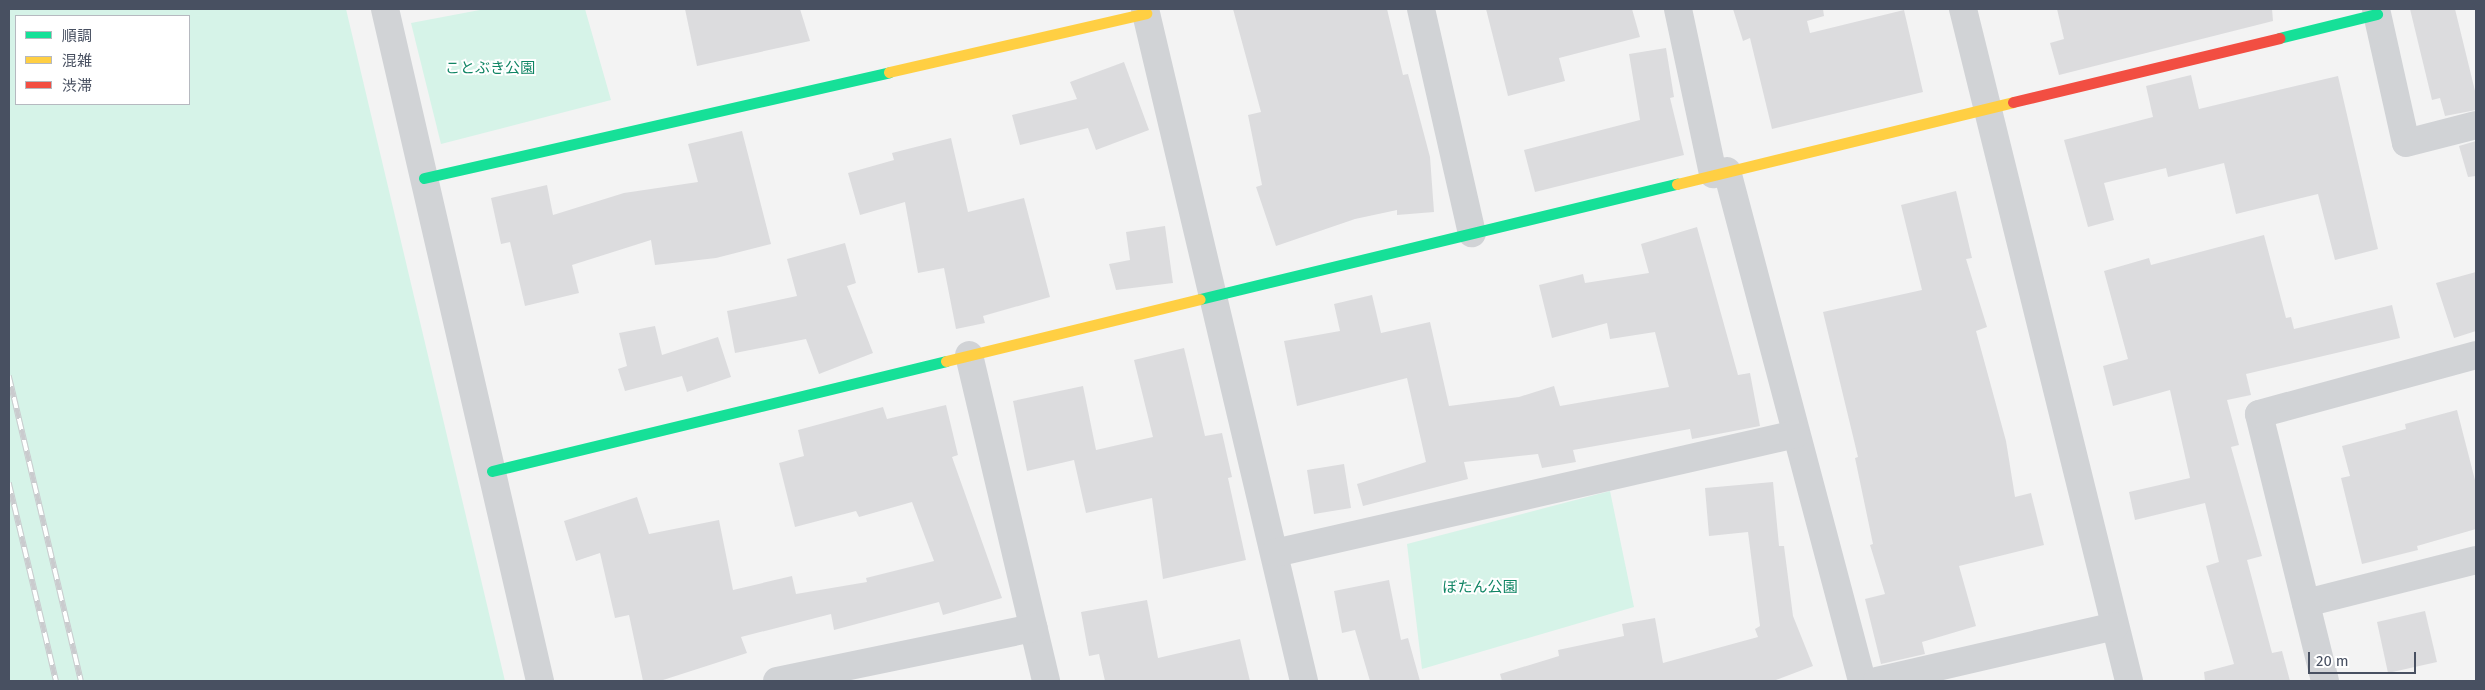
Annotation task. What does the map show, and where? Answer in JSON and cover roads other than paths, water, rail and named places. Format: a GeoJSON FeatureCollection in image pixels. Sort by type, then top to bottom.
{"type":"FeatureCollection","features":[{"type":"Feature","properties":{"kind":"street"},"geometry":{"type":"LineString","coordinates":[[385,9],[540,681]]}},
{"type":"Feature","properties":{"kind":"street"},"geometry":{"type":"LineString","coordinates":[[1421,9],[1472,233]]}},
{"type":"Feature","properties":{"kind":"street"},"geometry":{"type":"LineString","coordinates":[[1678,9],[1720,173],[1796,434],[1862,681]]}},
{"type":"Feature","properties":{"kind":"street"},"geometry":{"type":"LineString","coordinates":[[1962,9],[2129,681]]}},
{"type":"Feature","properties":{"kind":"street"},"geometry":{"type":"LineString","coordinates":[[424,178],[1145,11],[1214,295],[1304,681]]}},
{"type":"Feature","properties":{"kind":"street"},"geometry":{"type":"LineString","coordinates":[[492,471],[1987,108],[2376,11],[2406,143],[2476,126]]}},
{"type":"Feature","properties":{"kind":"street"},"geometry":{"type":"LineString","coordinates":[[2325,681],[2259,414],[2476,354]]}},
{"type":"Feature","properties":{"kind":"street"},"geometry":{"type":"LineString","coordinates":[[969,355],[1046,681]]}},
{"type":"Feature","properties":{"kind":"street"},"geometry":{"type":"LineString","coordinates":[[1274,553],[1796,434]]}},
{"type":"Feature","properties":{"kind":"street"},"geometry":{"type":"LineString","coordinates":[[2306,604],[2476,560]]}},
{"type":"Feature","properties":{"kind":"street"},"geometry":{"type":"LineString","coordinates":[[1877,681],[2115,626]]}},
{"type":"Feature","properties":{"kind":"street"},"geometry":{"type":"LineString","coordinates":[[777,681],[1034,628]]}},
{"type":"Feature","properties":{"kind":"railway"},"geometry":{"type":"LineString","coordinates":[[9,376],[81,681]]}},
{"type":"Feature","properties":{"kind":"railway"},"geometry":{"type":"LineString","coordinates":[[9,483],[56,681]]}},
{"type":"Feature","properties":{"kind":"park label","name":"ことぶき公園"},"geometry":{"type":"Point","coordinates":[490,69]}},
{"type":"Feature","properties":{"kind":"park label","name":"ぼたん公園"},"geometry":{"type":"Point","coordinates":[1480,588]}}]}
